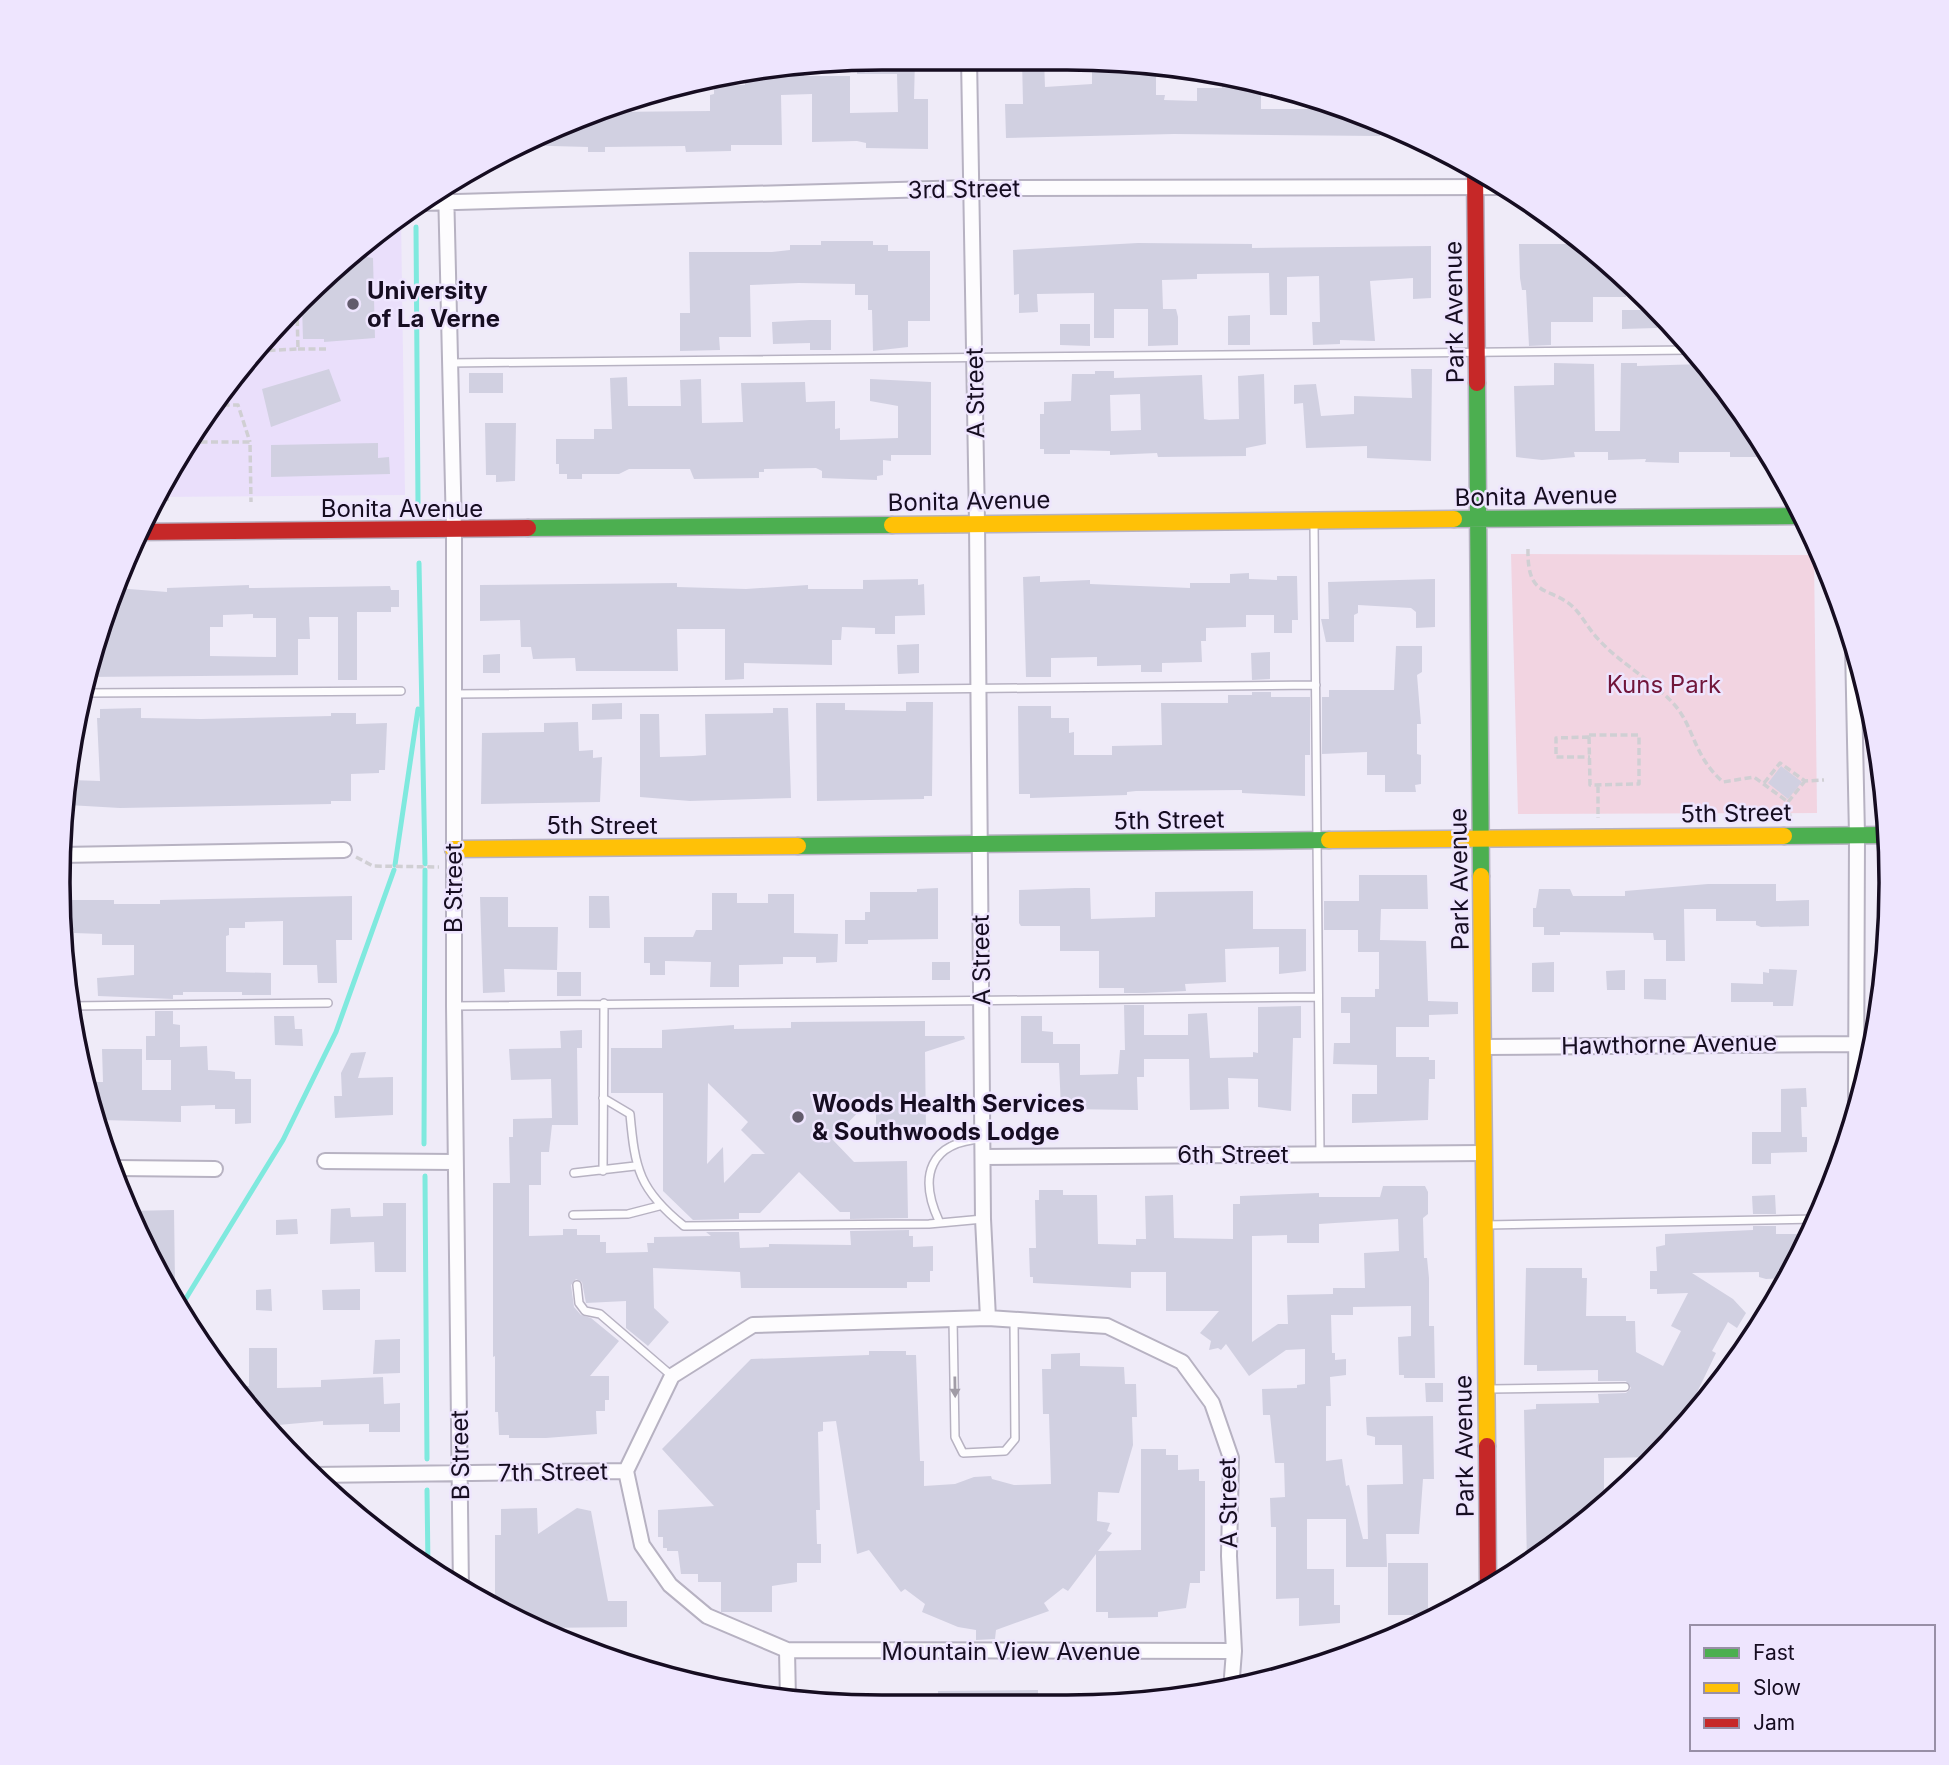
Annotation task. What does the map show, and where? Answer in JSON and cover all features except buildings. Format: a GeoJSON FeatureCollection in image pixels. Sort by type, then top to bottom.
{"type":"FeatureCollection","features":[{"type":"Feature","properties":{"kind":"street","name":"A Street"},"geometry":{"type":"LineString","coordinates":[[969,70],[977,523],[983,1219],[988,1318],[1107,1326],[1182,1362],[1212,1403],[1231,1458],[1229,1556],[1234,1651],[1232,1677]]}},
{"type":"Feature","properties":{"kind":"street","name":"Park Avenue"},"geometry":{"type":"LineString","coordinates":[[1475,180],[1488,1577]]}},
{"type":"Feature","properties":{"kind":"street","name":"3rd Street"},"geometry":{"type":"LineString","coordinates":[[437,203],[969,188],[1487,188]]}},
{"type":"Feature","properties":{"kind":"street","name":"B Street"},"geometry":{"type":"LineString","coordinates":[[447,197],[448,363],[454,531],[453,1006],[461,1474],[460,1576]]}},
{"type":"Feature","properties":{"kind":"street","name":"Bonita Avenue"},"geometry":{"type":"LineString","coordinates":[[150,532],[1791,516]]}},
{"type":"Feature","properties":{"kind":"street"},"geometry":{"type":"LineString","coordinates":[[1854,684],[1857,835],[1855,1074]]}},
{"type":"Feature","properties":{"kind":"street","name":"5th Street"},"geometry":{"type":"LineString","coordinates":[[453,849],[1877,835]]}},
{"type":"Feature","properties":{"kind":"street"},"geometry":{"type":"LineString","coordinates":[[71,855],[344,850]]}},
{"type":"Feature","properties":{"kind":"street","name":"Hawthorne Avenue"},"geometry":{"type":"LineString","coordinates":[[1483,1047],[1855,1044]]}},
{"type":"Feature","properties":{"kind":"street","name":"6th Street"},"geometry":{"type":"LineString","coordinates":[[983,1157],[1483,1153]]}},
{"type":"Feature","properties":{"kind":"street"},"geometry":{"type":"LineString","coordinates":[[325,1161],[455,1162]]}},
{"type":"Feature","properties":{"kind":"street"},"geometry":{"type":"LineString","coordinates":[[122,1168],[215,1169]]}},
{"type":"Feature","properties":{"kind":"street"},"geometry":{"type":"LineString","coordinates":[[788,1689],[788,1650],[707,1616],[670,1585],[642,1545],[626,1471],[672,1376],[753,1325],[988,1318]]}},
{"type":"Feature","properties":{"kind":"street","name":"7th Street"},"geometry":{"type":"LineString","coordinates":[[327,1475],[626,1471]]}},
{"type":"Feature","properties":{"kind":"street","name":"Mountain View Avenue"},"geometry":{"type":"LineString","coordinates":[[788,1650],[1234,1651]]}},
{"type":"Feature","properties":{"kind":"lane"},"geometry":{"type":"LineString","coordinates":[[448,363],[1680,350]]}},
{"type":"Feature","properties":{"kind":"lane"},"geometry":{"type":"LineString","coordinates":[[1314,522],[1320,1154]]}},
{"type":"Feature","properties":{"kind":"lane"},"geometry":{"type":"LineString","coordinates":[[453,694],[1316,685]]}},
{"type":"Feature","properties":{"kind":"lane"},"geometry":{"type":"LineString","coordinates":[[93,694],[401,691]]}},
{"type":"Feature","properties":{"kind":"lane"},"geometry":{"type":"LineString","coordinates":[[453,1006],[1318,997]]}},
{"type":"Feature","properties":{"kind":"lane"},"geometry":{"type":"LineString","coordinates":[[80,1006],[328,1003]]}},
{"type":"Feature","properties":{"kind":"lane"},"geometry":{"type":"LineString","coordinates":[[603,1171],[604,1003]]}},
{"type":"Feature","properties":{"kind":"lane"},"geometry":{"type":"LineString","coordinates":[[603,1098],[631,1114],[635,1166],[643,1175],[659,1206],[684,1226],[929,1224],[983,1219]]}},
{"type":"Feature","properties":{"kind":"lane"},"geometry":{"type":"LineString","coordinates":[[939,1221],[932,1206],[930,1169],[943,1149],[964,1140],[982,1139]]}},
{"type":"Feature","properties":{"kind":"lane"},"geometry":{"type":"LineString","coordinates":[[574,1173],[635,1166]]}},
{"type":"Feature","properties":{"kind":"lane"},"geometry":{"type":"LineString","coordinates":[[573,1215],[628,1214],[659,1206]]}},
{"type":"Feature","properties":{"kind":"lane"},"geometry":{"type":"LineString","coordinates":[[1485,1225],[1805,1219]]}},
{"type":"Feature","properties":{"kind":"lane"},"geometry":{"type":"LineString","coordinates":[[577,1284],[579,1303],[585,1311],[600,1314],[672,1376]]}},
{"type":"Feature","properties":{"kind":"lane"},"geometry":{"type":"LineString","coordinates":[[953,1319],[955,1437],[963,1453],[1005,1451],[1015,1439],[1014,1320]]}},
{"type":"Feature","properties":{"kind":"lane"},"geometry":{"type":"LineString","coordinates":[[1486,1389],[1625,1387]]}},
{"type":"Feature","properties":{"kind":"path"},"geometry":{"type":"LineString","coordinates":[[297,320],[298,349]]}},
{"type":"Feature","properties":{"kind":"path"},"geometry":{"type":"LineString","coordinates":[[269,350],[327,349]]}},
{"type":"Feature","properties":{"kind":"path"},"geometry":{"type":"LineString","coordinates":[[226,405],[237,405],[250,442],[251,502]]}},
{"type":"Feature","properties":{"kind":"path"},"geometry":{"type":"LineString","coordinates":[[200,442],[250,442]]}},
{"type":"Feature","properties":{"kind":"path"},"geometry":{"type":"LineString","coordinates":[[1528,549],[1529,571],[1535,584],[1544,593],[1574,608],[1599,640],[1672,702],[1683,716],[1705,766],[1723,782],[1754,777],[1788,802],[1790,817]]}},
{"type":"Feature","properties":{"kind":"path"},"geometry":{"type":"LineString","coordinates":[[1589,737],[1590,757],[1590,785],[1639,784],[1639,735],[1556,737],[1556,757],[1590,757]]}},
{"type":"Feature","properties":{"kind":"path"},"geometry":{"type":"LineString","coordinates":[[1764,783],[1780,763],[1805,781],[1824,780]]}},
{"type":"Feature","properties":{"kind":"path"},"geometry":{"type":"LineString","coordinates":[[1788,802],[1805,781]]}},
{"type":"Feature","properties":{"kind":"path"},"geometry":{"type":"LineString","coordinates":[[1598,786],[1598,818]]}},
{"type":"Feature","properties":{"kind":"path"},"geometry":{"type":"LineString","coordinates":[[365,862],[400,868],[433,867]]}},
{"type":"Feature","properties":{"kind":"shaded area","name":"University of La Verne"},"geometry":{"type":"Polygon","coordinates":[[[401,228],[405,495],[168,497],[207,431],[272,347],[308,308],[347,272],[401,228]]]}},
{"type":"Feature","properties":{"kind":"green space","name":"Kuns Park"},"geometry":{"type":"Polygon","coordinates":[[[1511,554],[1809,555],[1814,566],[1817,813],[1518,814],[1511,554]]]}},
{"type":"Feature","properties":{"kind":"waterway"},"geometry":{"type":"LineString","coordinates":[[416,227],[418,503]]}},
{"type":"Feature","properties":{"kind":"waterway"},"geometry":{"type":"LineString","coordinates":[[419,563],[425,864]]}},
{"type":"Feature","properties":{"kind":"waterway"},"geometry":{"type":"LineString","coordinates":[[395,865],[418,709]]}},
{"type":"Feature","properties":{"kind":"waterway"},"geometry":{"type":"LineString","coordinates":[[185,1299],[283,1140],[336,1032],[394,870]]}},
{"type":"Feature","properties":{"kind":"waterway"},"geometry":{"type":"LineString","coordinates":[[424,1144],[425,870]]}},
{"type":"Feature","properties":{"kind":"waterway"},"geometry":{"type":"LineString","coordinates":[[425,1176],[427,1459]]}},
{"type":"Feature","properties":{"kind":"waterway"},"geometry":{"type":"LineString","coordinates":[[427,1490],[428,1556]]}},
{"type":"Feature","properties":{"kind":"traffic: fast"},"geometry":{"type":"LineString","coordinates":[[1477,383],[1481,876]]}},
{"type":"Feature","properties":{"kind":"traffic: fast"},"geometry":{"type":"LineString","coordinates":[[1454,519],[1791,516]]}},
{"type":"Feature","properties":{"kind":"traffic: fast"},"geometry":{"type":"LineString","coordinates":[[528,528],[892,525]]}},
{"type":"Feature","properties":{"kind":"traffic: fast"},"geometry":{"type":"LineString","coordinates":[[1784,836],[1877,835]]}},
{"type":"Feature","properties":{"kind":"traffic: fast"},"geometry":{"type":"LineString","coordinates":[[798,846],[1329,840]]}},
{"type":"Feature","properties":{"kind":"traffic: slow"},"geometry":{"type":"LineString","coordinates":[[892,525],[1454,519]]}},
{"type":"Feature","properties":{"kind":"traffic: slow"},"geometry":{"type":"LineString","coordinates":[[1329,840],[1784,836]]}},
{"type":"Feature","properties":{"kind":"traffic: slow"},"geometry":{"type":"LineString","coordinates":[[453,849],[798,846]]}},
{"type":"Feature","properties":{"kind":"traffic: slow"},"geometry":{"type":"LineString","coordinates":[[1481,876],[1487,1446]]}},
{"type":"Feature","properties":{"kind":"traffic: jam"},"geometry":{"type":"LineString","coordinates":[[1475,180],[1477,383]]}},
{"type":"Feature","properties":{"kind":"traffic: jam"},"geometry":{"type":"LineString","coordinates":[[150,532],[528,528]]}},
{"type":"Feature","properties":{"kind":"traffic: jam"},"geometry":{"type":"LineString","coordinates":[[1487,1446],[1488,1577]]}},
{"type":"Feature","properties":{"kind":"place","name":"University of La Verne"},"geometry":{"type":"Point","coordinates":[353,304]}},
{"type":"Feature","properties":{"kind":"place","name":"Woods Health Services & Southwoods Lodge"},"geometry":{"type":"Point","coordinates":[798,1117]}}]}
